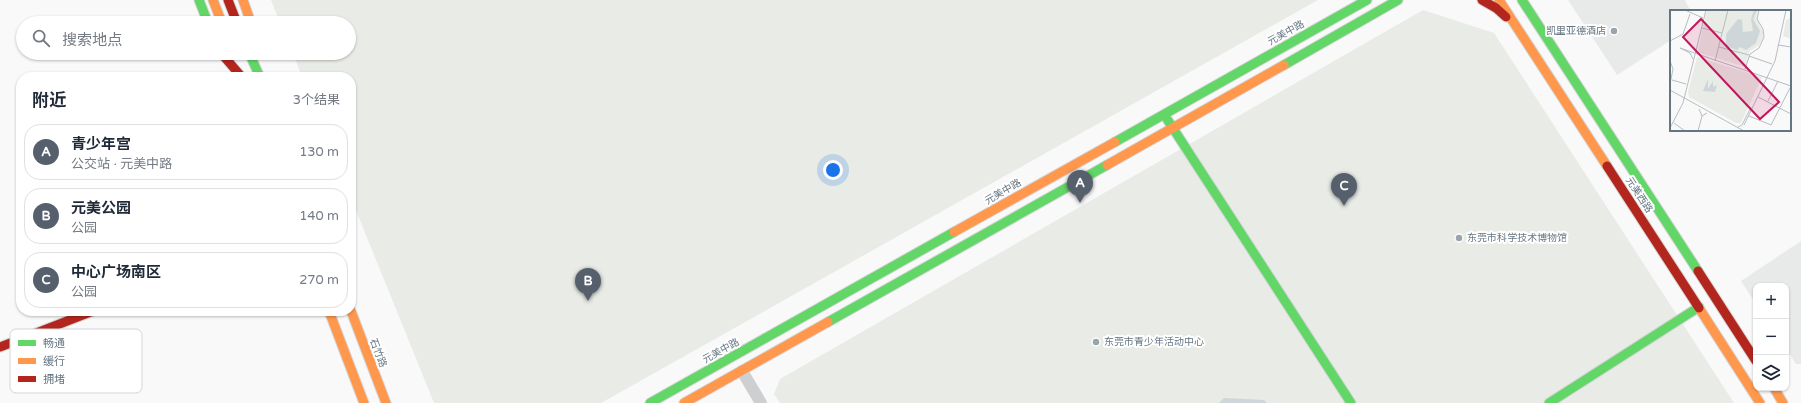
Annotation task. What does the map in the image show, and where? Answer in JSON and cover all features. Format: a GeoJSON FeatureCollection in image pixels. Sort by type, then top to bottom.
{"type":"FeatureCollection","features":[{"type":"Feature","properties":{"kind":"street"},"geometry":{"type":"LineString","coordinates":[[199,0],[205,16]]}},
{"type":"Feature","properties":{"kind":"street"},"geometry":{"type":"LineString","coordinates":[[213,0],[219,16]]}},
{"type":"Feature","properties":{"kind":"street"},"geometry":{"type":"LineString","coordinates":[[228,0],[234,16]]}},
{"type":"Feature","properties":{"kind":"street"},"geometry":{"type":"LineString","coordinates":[[242,0],[248,16]]}},
{"type":"Feature","properties":{"kind":"street","name":"元美中路"},"geometry":{"type":"LineString","coordinates":[[650,403],[1367,0]]}},
{"type":"Feature","properties":{"kind":"street"},"geometry":{"type":"LineString","coordinates":[[684,403],[1398,0]]}},
{"type":"Feature","properties":{"kind":"street"},"geometry":{"type":"LineString","coordinates":[[1482,0],[1496,8],[1516,27]]}},
{"type":"Feature","properties":{"kind":"street","name":"元美西路"},"geometry":{"type":"LineString","coordinates":[[1498,0],[1760,403]]}},
{"type":"Feature","properties":{"kind":"street","name":"元美西路"},"geometry":{"type":"LineString","coordinates":[[1522,0],[1753,356]]}},
{"type":"Feature","properties":{"kind":"street"},"geometry":{"type":"LineString","coordinates":[[227,60],[238,72]]}},
{"type":"Feature","properties":{"kind":"street"},"geometry":{"type":"LineString","coordinates":[[236,60],[240,72]]}},
{"type":"Feature","properties":{"kind":"street"},"geometry":{"type":"LineString","coordinates":[[253,60],[258,72]]}},
{"type":"Feature","properties":{"kind":"street"},"geometry":{"type":"LineString","coordinates":[[256,60],[256,67]]}},
{"type":"Feature","properties":{"kind":"street"},"geometry":{"type":"LineString","coordinates":[[1164,113],[1351,403]]}},
{"type":"Feature","properties":{"kind":"street"},"geometry":{"type":"LineString","coordinates":[[1549,403],[1699,307]]}},
{"type":"Feature","properties":{"kind":"street"},"geometry":{"type":"LineString","coordinates":[[46,329],[80,316]]}},
{"type":"Feature","properties":{"kind":"street"},"geometry":{"type":"LineString","coordinates":[[331,316],[364,403]]}},
{"type":"Feature","properties":{"kind":"street","name":"石竹路"},"geometry":{"type":"LineString","coordinates":[[352,316],[386,403]]}},
{"type":"Feature","properties":{"kind":"street"},"geometry":{"type":"LineString","coordinates":[[0,347],[10,343]]}},
{"type":"Feature","properties":{"kind":"street"},"geometry":{"type":"LineString","coordinates":[[742,371],[762,403]]}},
{"type":"Feature","properties":{"kind":"street"},"geometry":{"type":"LineString","coordinates":[[1776,391],[1783,403]]}},
{"type":"Feature","properties":{"kind":"shaded area"},"geometry":{"type":"Polygon","coordinates":[[[271,0],[1318,0],[601,403],[434,403],[356,210],[356,72],[300,72],[296,60],[356,60],[356,16],[277,16],[271,0]]]}},
{"type":"Feature","properties":{"kind":"shaded area"},"geometry":{"type":"Polygon","coordinates":[[[1568,0],[1686,0],[1685,1],[1690,10],[1670,10],[1670,41],[1617,75],[1568,0]]]}},
{"type":"Feature","properties":{"kind":"shaded area"},"geometry":{"type":"Polygon","coordinates":[[[1423,10],[1494,33],[1734,403],[780,403],[774,394],[780,379],[1423,10]]]}},
{"type":"Feature","properties":{"kind":"shaded area"},"geometry":{"type":"Polygon","coordinates":[[[1801,241],[1801,364],[1796,364],[1789,353],[1789,283],[1753,283],[1753,299],[1741,281],[1801,241]]]}},
{"type":"Feature","properties":{"kind":"shaded area"},"geometry":{"type":"Polygon","coordinates":[[[1224,398],[1264,400],[1267,403],[1219,403],[1224,398]]]}},
{"type":"Feature","properties":{"kind":"traffic: fast"},"geometry":{"type":"LineString","coordinates":[[199,0],[205,16]]}},
{"type":"Feature","properties":{"kind":"traffic: fast"},"geometry":{"type":"LineString","coordinates":[[1115,142],[1367,0]]}},
{"type":"Feature","properties":{"kind":"traffic: fast"},"geometry":{"type":"LineString","coordinates":[[1284,65],[1398,0]]}},
{"type":"Feature","properties":{"kind":"traffic: fast"},"geometry":{"type":"LineString","coordinates":[[1522,0],[1698,271]]}},
{"type":"Feature","properties":{"kind":"traffic: fast"},"geometry":{"type":"LineString","coordinates":[[252,60],[258,72]]}},
{"type":"Feature","properties":{"kind":"traffic: fast"},"geometry":{"type":"LineString","coordinates":[[1167,119],[1351,403]]}},
{"type":"Feature","properties":{"kind":"traffic: fast"},"geometry":{"type":"LineString","coordinates":[[828,322],[1107,165]]}},
{"type":"Feature","properties":{"kind":"traffic: fast"},"geometry":{"type":"LineString","coordinates":[[650,403],[954,232]]}},
{"type":"Feature","properties":{"kind":"traffic: fast"},"geometry":{"type":"LineString","coordinates":[[1549,403],[1699,307]]}},
{"type":"Feature","properties":{"kind":"traffic: slow"},"geometry":{"type":"LineString","coordinates":[[213,0],[219,16]]}},
{"type":"Feature","properties":{"kind":"traffic: slow"},"geometry":{"type":"LineString","coordinates":[[243,0],[249,16]]}},
{"type":"Feature","properties":{"kind":"traffic: slow"},"geometry":{"type":"LineString","coordinates":[[1499,0],[1607,166]]}},
{"type":"Feature","properties":{"kind":"traffic: slow"},"geometry":{"type":"LineString","coordinates":[[1107,165],[1284,65]]}},
{"type":"Feature","properties":{"kind":"traffic: slow"},"geometry":{"type":"LineString","coordinates":[[954,232],[1115,142]]}},
{"type":"Feature","properties":{"kind":"traffic: slow"},"geometry":{"type":"LineString","coordinates":[[1699,308],[1760,403]]}},
{"type":"Feature","properties":{"kind":"traffic: slow"},"geometry":{"type":"LineString","coordinates":[[331,316],[364,403]]}},
{"type":"Feature","properties":{"kind":"traffic: slow"},"geometry":{"type":"LineString","coordinates":[[353,316],[386,403]]}},
{"type":"Feature","properties":{"kind":"traffic: slow"},"geometry":{"type":"LineString","coordinates":[[684,403],[828,322]]}},
{"type":"Feature","properties":{"kind":"traffic: slow"},"geometry":{"type":"LineString","coordinates":[[1776,391],[1783,403]]}},
{"type":"Feature","properties":{"kind":"traffic: jam"},"geometry":{"type":"LineString","coordinates":[[228,0],[234,16]]}},
{"type":"Feature","properties":{"kind":"traffic: jam"},"geometry":{"type":"LineString","coordinates":[[1482,0],[1496,8],[1506,17]]}},
{"type":"Feature","properties":{"kind":"traffic: jam"},"geometry":{"type":"LineString","coordinates":[[227,60],[237,72]]}},
{"type":"Feature","properties":{"kind":"traffic: jam"},"geometry":{"type":"LineString","coordinates":[[1607,166],[1699,308]]}},
{"type":"Feature","properties":{"kind":"traffic: jam"},"geometry":{"type":"LineString","coordinates":[[1698,271],[1753,356]]}},
{"type":"Feature","properties":{"kind":"traffic: jam"},"geometry":{"type":"LineString","coordinates":[[46,329],[80,316]]}},
{"type":"Feature","properties":{"kind":"traffic: jam"},"geometry":{"type":"LineString","coordinates":[[0,347],[10,343]]}},
{"type":"Feature","properties":{"kind":"place","name":"凯里亚德酒店"},"geometry":{"type":"Point","coordinates":[1614,31]}},
{"type":"Feature","properties":{"kind":"place","name":"青少年宫"},"geometry":{"type":"Point","coordinates":[1080,203]}},
{"type":"Feature","properties":{"kind":"place","name":"中心广场南区"},"geometry":{"type":"Point","coordinates":[1344,206]}},
{"type":"Feature","properties":{"kind":"place","name":"东莞市科学技术博物馆"},"geometry":{"type":"Point","coordinates":[1459,238]}},
{"type":"Feature","properties":{"kind":"place","name":"元美公园"},"geometry":{"type":"Point","coordinates":[588,301]}},
{"type":"Feature","properties":{"kind":"place","name":"东莞市青少年活动中心"},"geometry":{"type":"Point","coordinates":[1096,342]}}]}
